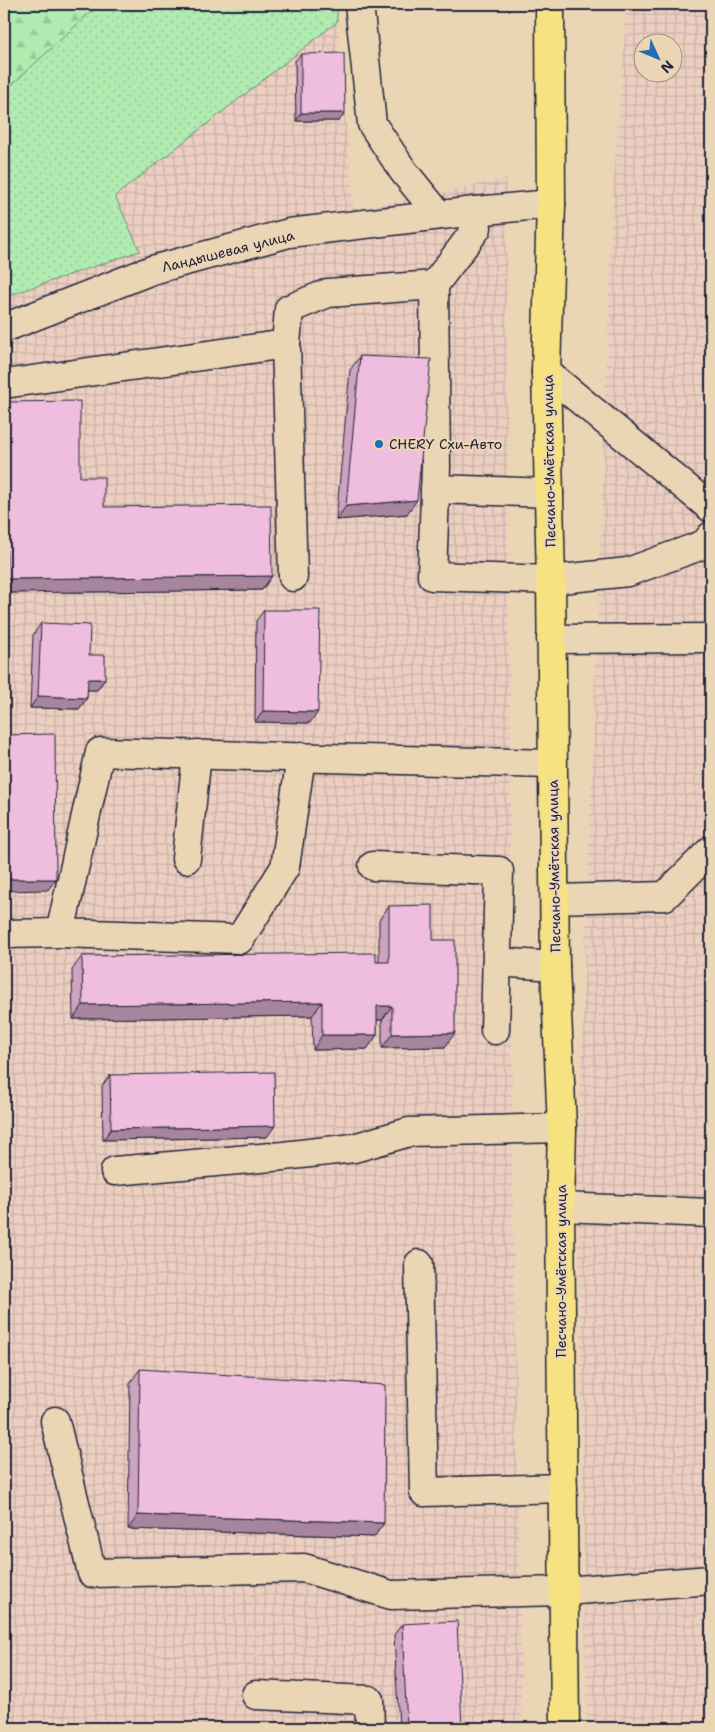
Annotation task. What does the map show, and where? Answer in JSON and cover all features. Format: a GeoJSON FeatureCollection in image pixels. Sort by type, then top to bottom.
{"type":"FeatureCollection","features":[{"type":"Feature","properties":{"kind":"main road","name":"Песчано-Умётская улица"},"geometry":{"type":"LineString","coordinates":[[550,4],[551,204],[546,372],[551,580],[555,966],[562,1128],[560,1207],[564,1592],[568,1727]]}},
{"type":"Feature","properties":{"kind":"lane"},"geometry":{"type":"LineString","coordinates":[[358,4],[372,124],[404,172],[439,215]]}},
{"type":"Feature","properties":{"kind":"lane","name":"Ландышевая улица"},"geometry":{"type":"LineString","coordinates":[[4,328],[152,270],[288,233],[551,204]]}},
{"type":"Feature","properties":{"kind":"lane"},"geometry":{"type":"LineString","coordinates":[[475,211],[477,228],[434,285],[435,489],[432,576],[551,580],[628,572],[705,544],[711,536]]}},
{"type":"Feature","properties":{"kind":"lane"},"geometry":{"type":"LineString","coordinates":[[294,577],[286,344],[290,309],[328,293],[434,285]]}},
{"type":"Feature","properties":{"kind":"lane"},"geometry":{"type":"LineString","coordinates":[[4,384],[286,344]]}},
{"type":"Feature","properties":{"kind":"lane"},"geometry":{"type":"LineString","coordinates":[[546,372],[711,508]]}},
{"type":"Feature","properties":{"kind":"lane"},"geometry":{"type":"LineString","coordinates":[[435,489],[549,493]]}},
{"type":"Feature","properties":{"kind":"lane"},"geometry":{"type":"LineString","coordinates":[[551,639],[711,638]]}},
{"type":"Feature","properties":{"kind":"lane"},"geometry":{"type":"LineString","coordinates":[[60,933],[100,752],[552,764]]}},
{"type":"Feature","properties":{"kind":"lane"},"geometry":{"type":"LineString","coordinates":[[186,859],[197,754]]}},
{"type":"Feature","properties":{"kind":"lane"},"geometry":{"type":"LineString","coordinates":[[4,934],[60,933],[240,939],[285,868],[301,757]]}},
{"type":"Feature","properties":{"kind":"lane"},"geometry":{"type":"LineString","coordinates":[[555,899],[664,896],[711,850]]}},
{"type":"Feature","properties":{"kind":"lane"},"geometry":{"type":"LineString","coordinates":[[373,866],[499,871],[495,1030]]}},
{"type":"Feature","properties":{"kind":"lane"},"geometry":{"type":"LineString","coordinates":[[497,962],[555,966]]}},
{"type":"Feature","properties":{"kind":"lane"},"geometry":{"type":"LineString","coordinates":[[115,1171],[354,1148],[409,1132],[562,1128]]}},
{"type":"Feature","properties":{"kind":"lane"},"geometry":{"type":"LineString","coordinates":[[560,1207],[711,1213]]}},
{"type":"Feature","properties":{"kind":"lane"},"geometry":{"type":"LineString","coordinates":[[418,1264],[424,1492],[563,1488]]}},
{"type":"Feature","properties":{"kind":"lane"},"geometry":{"type":"LineString","coordinates":[[54,1421],[92,1573],[304,1568],[391,1595],[564,1592],[711,1580]]}},
{"type":"Feature","properties":{"kind":"lane"},"geometry":{"type":"LineString","coordinates":[[256,1695],[369,1700],[370,1728]]}},
{"type":"Feature","properties":{"kind":"shaded area"},"geometry":{"type":"Polygon","coordinates":[[[627,4],[711,4],[711,1728],[587,1728],[577,1175],[613,192],[627,4]]]}},
{"type":"Feature","properties":{"kind":"shaded area"},"geometry":{"type":"Polygon","coordinates":[[[337,22],[354,210],[506,179],[513,1233],[522,1728],[4,1728],[4,297],[140,251],[115,196],[337,22]]]}},
{"type":"Feature","properties":{"kind":"green space"},"geometry":{"type":"Polygon","coordinates":[[[4,4],[337,4],[337,22],[115,196],[140,251],[4,297],[4,4]]]}},
{"type":"Feature","properties":{"kind":"green space"},"geometry":{"type":"Polygon","coordinates":[[[4,4],[99,4],[4,92],[4,4]]]}},
{"type":"Feature","properties":{"kind":"building"},"geometry":{"type":"Polygon","coordinates":[[[344,53],[345,113],[301,113],[301,54],[344,53]]]}},
{"type":"Feature","properties":{"kind":"building","name":"CHERY Схи-Авто"},"geometry":{"type":"Polygon","coordinates":[[[360,356],[431,359],[417,500],[346,506],[360,356]]]}},
{"type":"Feature","properties":{"kind":"building"},"geometry":{"type":"Polygon","coordinates":[[[80,401],[80,477],[104,477],[104,507],[271,505],[272,576],[7,579],[5,402],[80,401]]]}},
{"type":"Feature","properties":{"kind":"building"},"geometry":{"type":"Polygon","coordinates":[[[264,610],[320,610],[318,712],[263,711],[264,610]]]}},
{"type":"Feature","properties":{"kind":"building"},"geometry":{"type":"Polygon","coordinates":[[[41,623],[90,625],[89,655],[105,655],[105,679],[88,679],[87,698],[38,696],[41,623]]]}},
{"type":"Feature","properties":{"kind":"building"},"geometry":{"type":"Polygon","coordinates":[[[55,734],[56,879],[4,879],[4,735],[55,734]]]}},
{"type":"Feature","properties":{"kind":"building"},"geometry":{"type":"Polygon","coordinates":[[[433,905],[433,940],[455,940],[455,1033],[392,1034],[392,1006],[377,1006],[377,1035],[322,1035],[322,1002],[83,1005],[82,956],[376,953],[376,962],[389,962],[389,906],[433,905]]]}},
{"type":"Feature","properties":{"kind":"building"},"geometry":{"type":"Polygon","coordinates":[[[274,1072],[275,1126],[111,1129],[110,1075],[274,1072]]]}},
{"type":"Feature","properties":{"kind":"building"},"geometry":{"type":"Polygon","coordinates":[[[140,1369],[385,1385],[384,1523],[138,1515],[140,1369]]]}},
{"type":"Feature","properties":{"kind":"building"},"geometry":{"type":"Polygon","coordinates":[[[457,1621],[462,1728],[407,1728],[402,1624],[457,1621]]]}},
{"type":"Feature","properties":{"kind":"place","name":"CHERY Схи-Авто"},"geometry":{"type":"Point","coordinates":[379,444]}}]}
